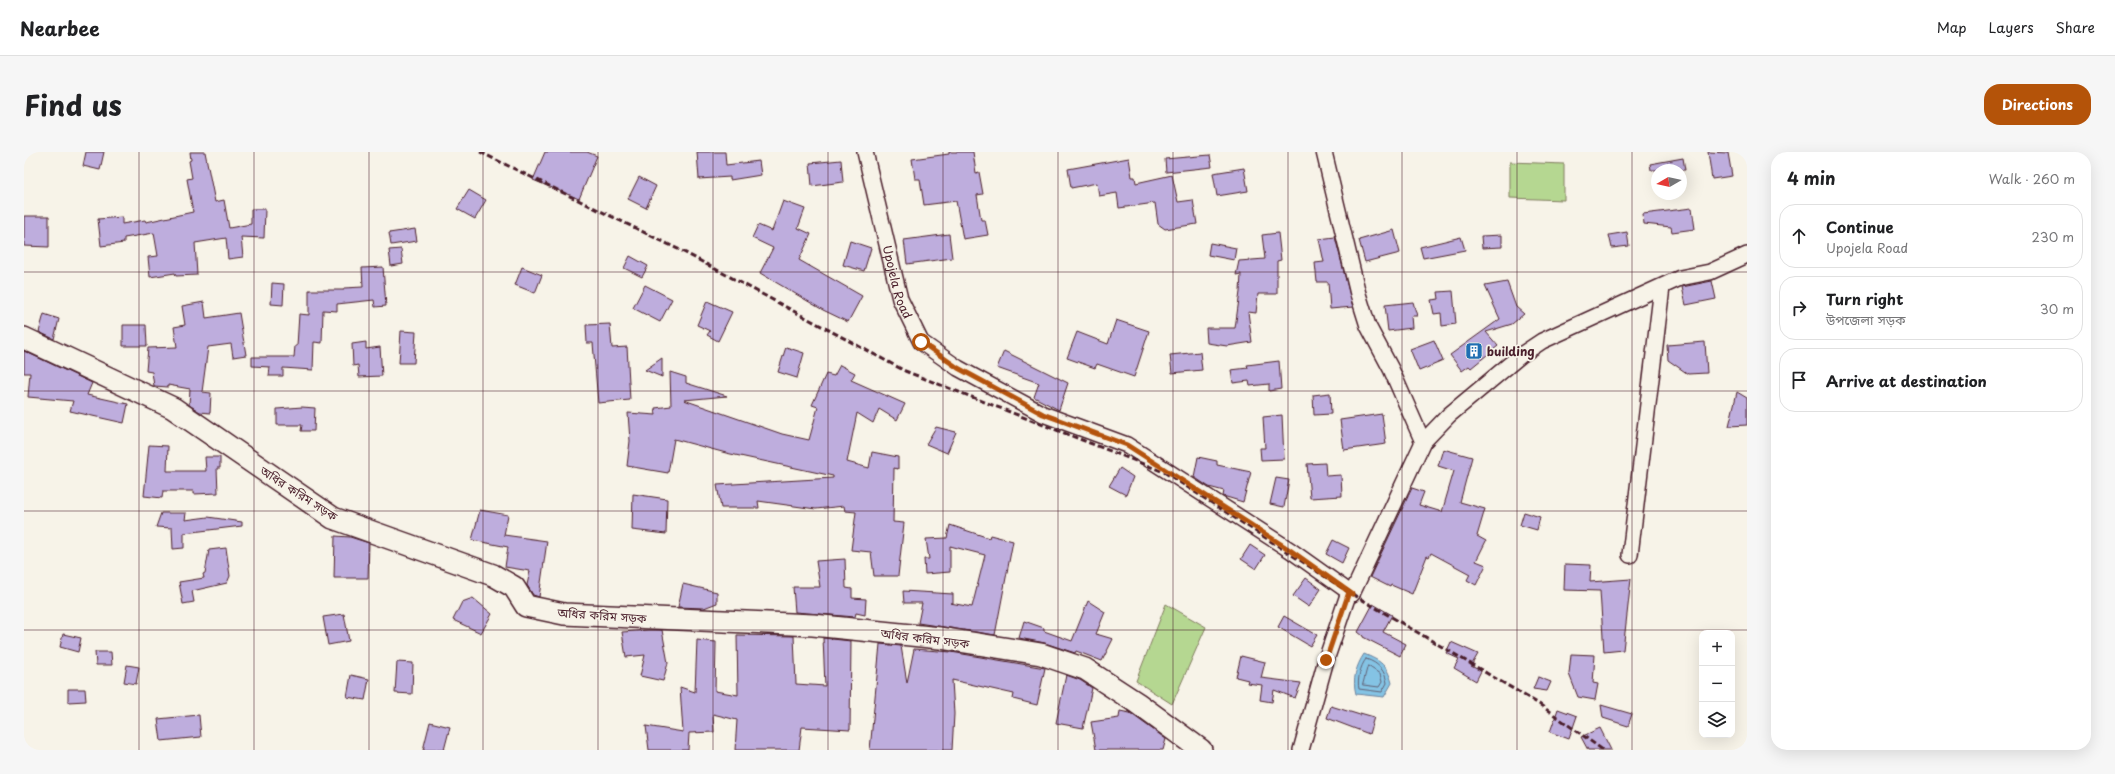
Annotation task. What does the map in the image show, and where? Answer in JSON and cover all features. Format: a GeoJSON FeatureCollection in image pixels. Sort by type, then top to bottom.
{"type":"FeatureCollection","features":[{"type":"Feature","properties":{"kind":"main road","name":"অধির করিম সড়ক"},"geometry":{"type":"LineString","coordinates":[[24,338],[173,408],[333,518],[493,575],[514,587],[526,606],[564,614],[813,625],[940,638],[1041,654],[1085,669],[1137,703],[1201,750]]}},
{"type":"Feature","properties":{"kind":"street","name":"Upojela Road"},"geometry":{"type":"LineString","coordinates":[[864,152],[900,299],[921,342],[958,368],[1043,414],[1127,445],[1284,546],[1352,594]]}},
{"type":"Feature","properties":{"kind":"street"},"geometry":{"type":"LineString","coordinates":[[1324,152],[1358,294],[1368,326],[1391,369],[1422,442]]}},
{"type":"Feature","properties":{"kind":"street"},"geometry":{"type":"LineString","coordinates":[[1301,750],[1326,660],[1349,592],[1352,594],[1422,442],[1455,410],[1521,355],[1542,341],[1680,278],[1710,272],[1747,255]]}},
{"type":"Feature","properties":{"kind":"street"},"geometry":{"type":"LineString","coordinates":[[1630,555],[1662,287]]}},
{"type":"Feature","properties":{"kind":"green space"},"geometry":{"type":"Polygon","coordinates":[[[1510,162],[1564,164],[1564,200],[1510,198],[1510,162]]]}},
{"type":"Feature","properties":{"kind":"green space"},"geometry":{"type":"Polygon","coordinates":[[[1166,604],[1206,627],[1172,704],[1136,681],[1166,604]]]}},
{"type":"Feature","properties":{"kind":"water"},"geometry":{"type":"Polygon","coordinates":[[[1364,654],[1382,664],[1388,672],[1392,683],[1384,697],[1356,694],[1354,684],[1356,673],[1364,654]]]}},
{"type":"Feature","properties":{"kind":"building"},"geometry":{"type":"Polygon","coordinates":[[[86,152],[104,152],[100,170],[83,166],[86,152]]]}},
{"type":"Feature","properties":{"kind":"building"},"geometry":{"type":"Polygon","coordinates":[[[190,152],[205,152],[215,202],[224,200],[229,228],[251,224],[251,209],[265,209],[264,238],[241,237],[243,257],[228,259],[226,238],[195,243],[197,275],[176,276],[175,273],[150,277],[148,257],[158,256],[154,233],[124,238],[124,243],[101,246],[98,219],[122,217],[122,224],[145,220],[146,222],[193,212],[187,179],[192,178],[189,161],[191,160],[190,152]]]}},
{"type":"Feature","properties":{"kind":"building"},"geometry":{"type":"Polygon","coordinates":[[[545,152],[587,152],[597,156],[579,199],[533,180],[545,152]]]}},
{"type":"Feature","properties":{"kind":"building"},"geometry":{"type":"Polygon","coordinates":[[[697,152],[725,152],[726,165],[759,161],[761,175],[730,180],[730,177],[699,179],[697,152]]]}},
{"type":"Feature","properties":{"kind":"building"},"geometry":{"type":"Polygon","coordinates":[[[949,152],[973,152],[976,173],[979,172],[983,194],[977,195],[981,220],[985,220],[988,235],[963,239],[956,201],[924,205],[920,179],[915,179],[912,159],[949,154],[949,152]]]}},
{"type":"Feature","properties":{"kind":"building"},"geometry":{"type":"Polygon","coordinates":[[[1708,152],[1728,153],[1732,176],[1712,179],[1708,152]]]}},
{"type":"Feature","properties":{"kind":"building"},"geometry":{"type":"Polygon","coordinates":[[[1210,155],[1212,167],[1166,172],[1165,159],[1210,155]]]}},
{"type":"Feature","properties":{"kind":"building"},"geometry":{"type":"Polygon","coordinates":[[[1129,158],[1132,177],[1135,177],[1136,183],[1172,175],[1178,202],[1193,200],[1197,224],[1165,229],[1158,224],[1155,203],[1119,208],[1117,193],[1099,196],[1097,183],[1071,188],[1068,169],[1129,158]]]}},
{"type":"Feature","properties":{"kind":"building"},"geometry":{"type":"Polygon","coordinates":[[[1683,158],[1684,164],[1651,164],[1651,170],[1650,164],[1683,158]]]}},
{"type":"Feature","properties":{"kind":"building"},"geometry":{"type":"Polygon","coordinates":[[[841,160],[843,182],[812,186],[810,163],[841,160]]]}},
{"type":"Feature","properties":{"kind":"building"},"geometry":{"type":"Polygon","coordinates":[[[1244,168],[1248,191],[1217,196],[1213,173],[1244,168]]]}},
{"type":"Feature","properties":{"kind":"building"},"geometry":{"type":"Polygon","coordinates":[[[639,177],[656,186],[646,208],[628,199],[639,177]]]}},
{"type":"Feature","properties":{"kind":"building"},"geometry":{"type":"Polygon","coordinates":[[[469,190],[486,200],[475,219],[457,209],[469,190]]]}},
{"type":"Feature","properties":{"kind":"building"},"geometry":{"type":"Polygon","coordinates":[[[783,201],[805,209],[798,228],[811,234],[799,260],[862,296],[848,322],[823,310],[760,273],[773,248],[752,238],[758,225],[772,231],[783,201]]]}},
{"type":"Feature","properties":{"kind":"building"},"geometry":{"type":"Polygon","coordinates":[[[1692,208],[1695,229],[1672,232],[1671,227],[1644,224],[1643,214],[1692,208]]]}},
{"type":"Feature","properties":{"kind":"building"},"geometry":{"type":"Polygon","coordinates":[[[24,216],[49,216],[49,247],[24,246],[24,216]]]}},
{"type":"Feature","properties":{"kind":"building"},"geometry":{"type":"Polygon","coordinates":[[[415,229],[417,241],[391,245],[389,233],[415,229]]]}},
{"type":"Feature","properties":{"kind":"building"},"geometry":{"type":"Polygon","coordinates":[[[1394,230],[1400,253],[1365,262],[1359,240],[1394,230]]]}},
{"type":"Feature","properties":{"kind":"building"},"geometry":{"type":"Polygon","coordinates":[[[1627,232],[1629,246],[1612,248],[1609,235],[1627,232]]]}},
{"type":"Feature","properties":{"kind":"building"},"geometry":{"type":"Polygon","coordinates":[[[1278,233],[1281,260],[1277,261],[1277,294],[1258,294],[1256,313],[1248,312],[1252,342],[1227,346],[1207,343],[1206,328],[1235,328],[1240,292],[1241,274],[1236,275],[1239,261],[1265,259],[1262,235],[1278,233]]]}},
{"type":"Feature","properties":{"kind":"building"},"geometry":{"type":"Polygon","coordinates":[[[949,234],[952,258],[907,264],[904,240],[949,234]]]}},
{"type":"Feature","properties":{"kind":"building"},"geometry":{"type":"Polygon","coordinates":[[[1502,235],[1502,247],[1482,248],[1481,236],[1502,235]]]}},
{"type":"Feature","properties":{"kind":"building"},"geometry":{"type":"Polygon","coordinates":[[[1335,237],[1353,307],[1330,309],[1328,282],[1317,282],[1315,263],[1324,262],[1319,239],[1335,237]]]}},
{"type":"Feature","properties":{"kind":"building"},"geometry":{"type":"Polygon","coordinates":[[[1461,237],[1465,250],[1423,258],[1420,247],[1461,237]]]}},
{"type":"Feature","properties":{"kind":"building"},"geometry":{"type":"Polygon","coordinates":[[[850,241],[871,248],[864,271],[843,265],[850,241]]]}},
{"type":"Feature","properties":{"kind":"building"},"geometry":{"type":"Polygon","coordinates":[[[1210,243],[1236,248],[1234,260],[1208,255],[1210,243]]]}},
{"type":"Feature","properties":{"kind":"building"},"geometry":{"type":"Polygon","coordinates":[[[401,249],[403,264],[391,266],[389,250],[401,249]]]}},
{"type":"Feature","properties":{"kind":"building"},"geometry":{"type":"Polygon","coordinates":[[[630,256],[648,266],[642,277],[624,268],[630,256]]]}},
{"type":"Feature","properties":{"kind":"building"},"geometry":{"type":"Polygon","coordinates":[[[383,267],[386,306],[375,307],[374,300],[337,304],[337,311],[323,310],[322,343],[314,342],[313,370],[283,368],[283,376],[269,376],[270,367],[252,366],[252,357],[294,357],[295,346],[297,346],[299,314],[309,315],[309,290],[344,290],[344,288],[363,287],[362,268],[383,267]]]}},
{"type":"Feature","properties":{"kind":"building"},"geometry":{"type":"Polygon","coordinates":[[[522,267],[542,275],[535,293],[515,285],[522,267]]]}},
{"type":"Feature","properties":{"kind":"building"},"geometry":{"type":"Polygon","coordinates":[[[1712,281],[1716,299],[1686,305],[1682,287],[1712,281]]]}},
{"type":"Feature","properties":{"kind":"building"},"geometry":{"type":"Polygon","coordinates":[[[1507,282],[1516,307],[1524,314],[1512,324],[1486,332],[1498,346],[1471,368],[1469,366],[1462,371],[1450,355],[1500,319],[1485,286],[1507,282]]]}},
{"type":"Feature","properties":{"kind":"building"},"geometry":{"type":"Polygon","coordinates":[[[272,283],[284,284],[283,305],[271,304],[272,283]]]}},
{"type":"Feature","properties":{"kind":"building"},"geometry":{"type":"Polygon","coordinates":[[[645,285],[672,299],[660,322],[633,308],[645,285]]]}},
{"type":"Feature","properties":{"kind":"building"},"geometry":{"type":"Polygon","coordinates":[[[1453,291],[1456,324],[1442,326],[1441,313],[1434,314],[1431,300],[1439,299],[1438,292],[1453,291]]]}},
{"type":"Feature","properties":{"kind":"building"},"geometry":{"type":"Polygon","coordinates":[[[707,301],[732,312],[718,341],[707,335],[710,331],[697,325],[707,301]]]}},
{"type":"Feature","properties":{"kind":"building"},"geometry":{"type":"Polygon","coordinates":[[[204,302],[206,318],[239,313],[246,355],[233,357],[231,344],[208,347],[202,392],[211,393],[210,413],[200,412],[189,405],[190,389],[168,385],[168,387],[154,386],[152,372],[146,371],[148,348],[177,347],[174,327],[185,325],[182,306],[204,302]]]}},
{"type":"Feature","properties":{"kind":"building"},"geometry":{"type":"Polygon","coordinates":[[[1413,302],[1417,316],[1411,316],[1412,328],[1388,331],[1385,305],[1413,302]]]}},
{"type":"Feature","properties":{"kind":"building"},"geometry":{"type":"Polygon","coordinates":[[[44,314],[59,319],[54,339],[39,332],[44,314]]]}},
{"type":"Feature","properties":{"kind":"building"},"geometry":{"type":"Polygon","coordinates":[[[1116,320],[1149,331],[1134,377],[1097,364],[1095,368],[1067,358],[1077,332],[1108,344],[1116,320]]]}},
{"type":"Feature","properties":{"kind":"building"},"geometry":{"type":"Polygon","coordinates":[[[610,324],[612,348],[627,347],[630,400],[598,403],[593,343],[587,343],[586,325],[610,324]]]}},
{"type":"Feature","properties":{"kind":"building"},"geometry":{"type":"Polygon","coordinates":[[[123,325],[146,325],[147,346],[123,346],[123,325]]]}},
{"type":"Feature","properties":{"kind":"building"},"geometry":{"type":"Polygon","coordinates":[[[401,331],[416,332],[414,363],[399,363],[401,331]]]}},
{"type":"Feature","properties":{"kind":"building"},"geometry":{"type":"Polygon","coordinates":[[[1434,340],[1443,361],[1419,371],[1410,349],[1434,340]]]}},
{"type":"Feature","properties":{"kind":"building"},"geometry":{"type":"Polygon","coordinates":[[[366,342],[366,349],[380,347],[382,376],[359,377],[358,365],[353,366],[352,344],[366,342]]]}},
{"type":"Feature","properties":{"kind":"building"},"geometry":{"type":"Polygon","coordinates":[[[1705,342],[1707,373],[1688,374],[1668,360],[1667,345],[1705,342]]]}},
{"type":"Feature","properties":{"kind":"building"},"geometry":{"type":"Polygon","coordinates":[[[786,347],[804,353],[797,378],[778,372],[786,347]]]}},
{"type":"Feature","properties":{"kind":"building"},"geometry":{"type":"Polygon","coordinates":[[[24,351],[92,383],[87,395],[128,404],[124,423],[70,411],[73,401],[28,397],[30,373],[24,373],[24,351]]]}},
{"type":"Feature","properties":{"kind":"building"},"geometry":{"type":"Polygon","coordinates":[[[1004,351],[1068,383],[1059,410],[1034,397],[1039,383],[997,368],[1004,351]]]}},
{"type":"Feature","properties":{"kind":"building"},"geometry":{"type":"Polygon","coordinates":[[[1200,352],[1202,370],[1172,373],[1170,355],[1200,352]]]}},
{"type":"Feature","properties":{"kind":"building"},"geometry":{"type":"Polygon","coordinates":[[[662,358],[662,377],[645,370],[662,358]]]}},
{"type":"Feature","properties":{"kind":"building"},"geometry":{"type":"Polygon","coordinates":[[[1279,361],[1281,389],[1269,391],[1269,384],[1250,386],[1249,381],[1233,383],[1231,370],[1248,368],[1247,365],[1279,361]]]}},
{"type":"Feature","properties":{"kind":"building"},"geometry":{"type":"Polygon","coordinates":[[[840,365],[855,373],[851,380],[905,404],[897,420],[879,409],[873,423],[857,413],[847,462],[869,468],[872,452],[898,457],[898,469],[894,468],[893,522],[904,523],[898,576],[874,576],[871,552],[851,550],[856,512],[845,511],[844,506],[816,509],[758,501],[759,508],[721,508],[717,485],[833,478],[833,476],[726,453],[674,439],[668,473],[627,466],[630,441],[628,413],[656,415],[655,408],[671,406],[670,372],[686,377],[686,383],[727,396],[684,400],[782,434],[809,440],[818,407],[812,405],[826,374],[834,376],[840,365]]]}},
{"type":"Feature","properties":{"kind":"building"},"geometry":{"type":"Polygon","coordinates":[[[1737,392],[1747,398],[1747,425],[1729,426],[1737,392]]]}},
{"type":"Feature","properties":{"kind":"building"},"geometry":{"type":"Polygon","coordinates":[[[1330,393],[1331,414],[1314,415],[1313,395],[1330,393]]]}},
{"type":"Feature","properties":{"kind":"building"},"geometry":{"type":"Polygon","coordinates":[[[302,407],[315,408],[314,431],[301,431],[302,425],[277,425],[277,409],[302,407]]]}},
{"type":"Feature","properties":{"kind":"building"},"geometry":{"type":"Polygon","coordinates":[[[1382,414],[1386,444],[1344,450],[1340,420],[1382,414]]]}},
{"type":"Feature","properties":{"kind":"building"},"geometry":{"type":"Polygon","coordinates":[[[1282,415],[1284,459],[1261,460],[1260,448],[1265,448],[1263,417],[1282,415]]]}},
{"type":"Feature","properties":{"kind":"building"},"geometry":{"type":"Polygon","coordinates":[[[936,427],[956,432],[947,453],[926,444],[936,427]]]}},
{"type":"Feature","properties":{"kind":"building"},"geometry":{"type":"Polygon","coordinates":[[[149,445],[168,446],[167,471],[206,471],[205,457],[220,457],[220,468],[217,468],[218,493],[194,494],[194,491],[163,491],[162,498],[144,496],[149,445]]]}},
{"type":"Feature","properties":{"kind":"building"},"geometry":{"type":"Polygon","coordinates":[[[1443,449],[1472,457],[1460,502],[1485,509],[1477,536],[1486,541],[1476,561],[1486,565],[1476,585],[1467,580],[1470,574],[1431,553],[1429,557],[1427,556],[1412,594],[1391,585],[1390,587],[1370,577],[1412,488],[1424,492],[1419,505],[1442,512],[1454,471],[1438,466],[1443,449]]]}},
{"type":"Feature","properties":{"kind":"building"},"geometry":{"type":"Polygon","coordinates":[[[1198,457],[1217,461],[1217,465],[1251,472],[1243,502],[1223,496],[1224,491],[1209,487],[1194,477],[1198,457]]]}},
{"type":"Feature","properties":{"kind":"building"},"geometry":{"type":"Polygon","coordinates":[[[1325,463],[1326,476],[1341,475],[1342,496],[1310,498],[1307,464],[1325,463]]]}},
{"type":"Feature","properties":{"kind":"building"},"geometry":{"type":"Polygon","coordinates":[[[1120,468],[1133,477],[1126,495],[1109,486],[1120,468]]]}},
{"type":"Feature","properties":{"kind":"building"},"geometry":{"type":"Polygon","coordinates":[[[1276,478],[1289,480],[1284,507],[1270,504],[1276,478]]]}},
{"type":"Feature","properties":{"kind":"building"},"geometry":{"type":"Polygon","coordinates":[[[633,494],[667,499],[666,534],[632,530],[633,494]]]}},
{"type":"Feature","properties":{"kind":"building"},"geometry":{"type":"Polygon","coordinates":[[[480,510],[508,515],[504,535],[547,541],[539,597],[533,595],[527,585],[530,571],[505,567],[508,547],[472,540],[480,510]]]}},
{"type":"Feature","properties":{"kind":"building"},"geometry":{"type":"Polygon","coordinates":[[[1524,512],[1540,517],[1537,530],[1520,525],[1524,512]]]}},
{"type":"Feature","properties":{"kind":"building"},"geometry":{"type":"Polygon","coordinates":[[[161,513],[186,513],[185,520],[208,517],[242,522],[242,526],[184,533],[184,548],[173,549],[172,528],[156,527],[161,513]]]}},
{"type":"Feature","properties":{"kind":"building"},"geometry":{"type":"Polygon","coordinates":[[[950,525],[989,538],[990,535],[1013,541],[995,635],[918,623],[922,603],[904,603],[903,591],[953,594],[953,603],[950,603],[972,607],[985,555],[950,546],[950,572],[925,574],[924,559],[929,559],[926,539],[947,538],[950,525]]]}},
{"type":"Feature","properties":{"kind":"building"},"geometry":{"type":"Polygon","coordinates":[[[335,536],[350,537],[369,543],[368,578],[334,578],[335,536]]]}},
{"type":"Feature","properties":{"kind":"building"},"geometry":{"type":"Polygon","coordinates":[[[1333,540],[1349,548],[1342,563],[1326,554],[1333,540]]]}},
{"type":"Feature","properties":{"kind":"building"},"geometry":{"type":"Polygon","coordinates":[[[1250,545],[1265,555],[1256,569],[1241,559],[1250,545]]]}},
{"type":"Feature","properties":{"kind":"building"},"geometry":{"type":"Polygon","coordinates":[[[226,548],[230,576],[227,583],[192,591],[194,602],[183,604],[179,582],[204,578],[203,574],[205,573],[209,550],[226,548]]]}},
{"type":"Feature","properties":{"kind":"building"},"geometry":{"type":"Polygon","coordinates":[[[845,559],[846,588],[852,589],[852,598],[866,599],[865,615],[856,613],[855,617],[795,612],[793,587],[820,587],[816,561],[845,559]]]}},
{"type":"Feature","properties":{"kind":"building"},"geometry":{"type":"Polygon","coordinates":[[[1565,564],[1591,565],[1590,582],[1631,579],[1623,650],[1604,652],[1600,591],[1564,590],[1565,564]]]}},
{"type":"Feature","properties":{"kind":"building"},"geometry":{"type":"Polygon","coordinates":[[[1306,578],[1321,589],[1309,607],[1293,596],[1306,578]]]}},
{"type":"Feature","properties":{"kind":"building"},"geometry":{"type":"Polygon","coordinates":[[[683,584],[717,592],[717,603],[704,608],[678,607],[683,584]]]}},
{"type":"Feature","properties":{"kind":"building"},"geometry":{"type":"Polygon","coordinates":[[[473,598],[492,614],[481,633],[453,620],[462,602],[473,598]]]}},
{"type":"Feature","properties":{"kind":"building"},"geometry":{"type":"Polygon","coordinates":[[[1088,601],[1105,612],[1096,634],[1113,639],[1102,661],[1076,651],[1075,653],[1045,643],[1019,638],[1024,621],[1044,628],[1044,631],[1072,641],[1088,601]]]}},
{"type":"Feature","properties":{"kind":"building"},"geometry":{"type":"Polygon","coordinates":[[[1373,604],[1392,615],[1383,632],[1406,644],[1400,656],[1363,637],[1358,632],[1373,604]]]}},
{"type":"Feature","properties":{"kind":"building"},"geometry":{"type":"Polygon","coordinates":[[[344,614],[349,641],[328,645],[323,617],[344,614]]]}},
{"type":"Feature","properties":{"kind":"building"},"geometry":{"type":"Polygon","coordinates":[[[1284,616],[1317,635],[1310,646],[1278,627],[1284,616]]]}},
{"type":"Feature","properties":{"kind":"building"},"geometry":{"type":"Polygon","coordinates":[[[662,630],[668,663],[663,681],[640,676],[645,655],[626,657],[622,632],[662,630]]]}},
{"type":"Feature","properties":{"kind":"building"},"geometry":{"type":"Polygon","coordinates":[[[63,634],[81,638],[78,652],[60,647],[63,634]]]}},
{"type":"Feature","properties":{"kind":"building"},"geometry":{"type":"Polygon","coordinates":[[[737,635],[794,636],[796,684],[825,686],[823,638],[851,641],[850,730],[802,727],[799,750],[735,750],[737,720],[713,714],[714,732],[689,733],[688,750],[649,750],[646,726],[683,732],[680,687],[695,692],[697,640],[716,642],[715,691],[738,695],[737,635]]]}},
{"type":"Feature","properties":{"kind":"building"},"geometry":{"type":"Polygon","coordinates":[[[1451,642],[1478,654],[1471,666],[1481,671],[1476,681],[1454,668],[1459,659],[1446,653],[1451,642]]]}},
{"type":"Feature","properties":{"kind":"building"},"geometry":{"type":"Polygon","coordinates":[[[880,644],[901,646],[907,683],[914,649],[951,652],[1045,668],[1037,705],[1013,699],[1014,694],[952,680],[954,714],[952,750],[870,750],[880,644]]]}},
{"type":"Feature","properties":{"kind":"building"},"geometry":{"type":"Polygon","coordinates":[[[95,652],[111,652],[112,665],[96,665],[95,652]]]}},
{"type":"Feature","properties":{"kind":"building"},"geometry":{"type":"Polygon","coordinates":[[[1571,654],[1595,655],[1593,683],[1598,684],[1595,700],[1578,697],[1569,674],[1571,654]]]}},
{"type":"Feature","properties":{"kind":"building"},"geometry":{"type":"Polygon","coordinates":[[[1241,656],[1265,662],[1261,678],[1301,683],[1295,698],[1274,690],[1272,702],[1260,700],[1262,685],[1247,683],[1248,680],[1236,677],[1241,656]]]}},
{"type":"Feature","properties":{"kind":"building"},"geometry":{"type":"Polygon","coordinates":[[[397,662],[413,663],[412,694],[395,693],[397,662]]]}},
{"type":"Feature","properties":{"kind":"building"},"geometry":{"type":"Polygon","coordinates":[[[127,665],[139,667],[136,684],[124,682],[127,665]]]}},
{"type":"Feature","properties":{"kind":"building"},"geometry":{"type":"Polygon","coordinates":[[[351,675],[369,679],[365,700],[347,697],[351,675]]]}},
{"type":"Feature","properties":{"kind":"building"},"geometry":{"type":"Polygon","coordinates":[[[1066,675],[1080,680],[1092,688],[1083,728],[1056,723],[1066,675]]]}},
{"type":"Feature","properties":{"kind":"building"},"geometry":{"type":"Polygon","coordinates":[[[1538,677],[1551,682],[1547,691],[1533,689],[1538,677]]]}},
{"type":"Feature","properties":{"kind":"building"},"geometry":{"type":"Polygon","coordinates":[[[68,689],[85,689],[86,701],[68,702],[68,689]]]}},
{"type":"Feature","properties":{"kind":"building"},"geometry":{"type":"Polygon","coordinates":[[[1601,705],[1632,714],[1628,726],[1603,718],[1601,705]]]}},
{"type":"Feature","properties":{"kind":"building"},"geometry":{"type":"Polygon","coordinates":[[[1331,706],[1360,715],[1360,713],[1374,717],[1369,734],[1327,718],[1331,706]]]}},
{"type":"Feature","properties":{"kind":"building"},"geometry":{"type":"Polygon","coordinates":[[[1558,709],[1577,716],[1569,739],[1550,732],[1558,709]]]}},
{"type":"Feature","properties":{"kind":"building"},"geometry":{"type":"Polygon","coordinates":[[[1120,711],[1130,713],[1166,739],[1163,750],[1096,750],[1091,722],[1119,718],[1120,711]]]}},
{"type":"Feature","properties":{"kind":"building"},"geometry":{"type":"Polygon","coordinates":[[[199,715],[201,737],[161,741],[158,719],[199,715]]]}},
{"type":"Feature","properties":{"kind":"building"},"geometry":{"type":"Polygon","coordinates":[[[430,722],[450,727],[444,750],[423,750],[430,722]]]}},
{"type":"Feature","properties":{"kind":"building"},"geometry":{"type":"Polygon","coordinates":[[[1600,728],[1611,750],[1588,750],[1581,737],[1600,728]]]}},
{"type":"Feature","properties":{"kind":"railway"},"geometry":{"type":"LineString","coordinates":[[480,152],[680,250],[905,371],[1164,472],[1349,592],[1539,704],[1603,750]]}},
{"type":"Feature","properties":{"kind":"place","name":"building"},"geometry":{"type":"Point","coordinates":[1474,351]}},
{"type":"Feature","properties":{"kind":"route"},"geometry":{"type":"LineString","coordinates":[[921,342],[958,368],[1043,414],[1127,445],[1290,550],[1352,594],[1349,592],[1326,660]]}}]}
